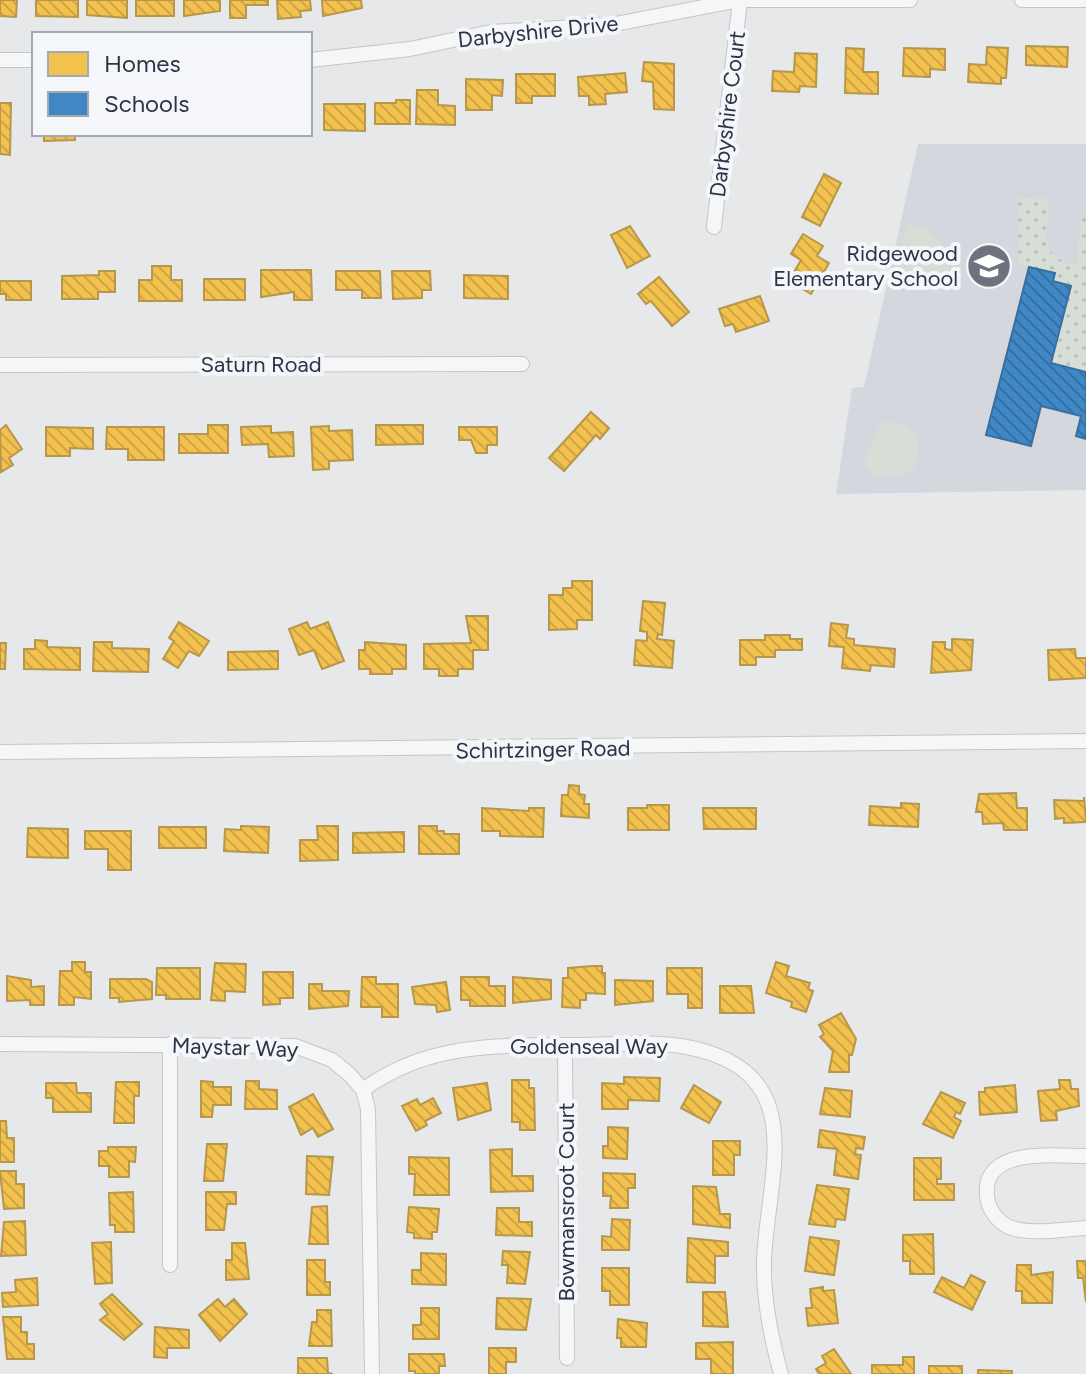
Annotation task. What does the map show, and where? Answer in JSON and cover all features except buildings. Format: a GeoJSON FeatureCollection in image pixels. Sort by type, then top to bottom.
{"type":"FeatureCollection","features":[{"type":"Feature","properties":{"kind":"street","name":"Darbyshire Drive"},"geometry":{"type":"LineString","coordinates":[[312,60],[410,49],[491,32],[610,25],[740,0],[910,0]]}},
{"type":"Feature","properties":{"kind":"street","name":"Darbyshire Court"},"geometry":{"type":"LineString","coordinates":[[714,227],[740,0]]}},
{"type":"Feature","properties":{"kind":"street"},"geometry":{"type":"LineString","coordinates":[[1022,0],[1086,0]]}},
{"type":"Feature","properties":{"kind":"street"},"geometry":{"type":"LineString","coordinates":[[0,60],[32,60]]}},
{"type":"Feature","properties":{"kind":"street","name":"Saturn Road"},"geometry":{"type":"LineString","coordinates":[[0,365],[522,364]]}},
{"type":"Feature","properties":{"kind":"street","name":"Schirtzinger Road"},"geometry":{"type":"LineString","coordinates":[[0,752],[1086,741]]}},
{"type":"Feature","properties":{"kind":"street","name":"Maystar Way"},"geometry":{"type":"LineString","coordinates":[[0,1044],[295,1046],[332,1060],[363,1090]]}},
{"type":"Feature","properties":{"kind":"street"},"geometry":{"type":"LineString","coordinates":[[170,1044],[170,1265]]}},
{"type":"Feature","properties":{"kind":"street","name":"Bowmansroot Court"},"geometry":{"type":"LineString","coordinates":[[565,1045],[567,1358]]}},
{"type":"Feature","properties":{"kind":"street","name":"Goldenseal Way"},"geometry":{"type":"LineString","coordinates":[[363,1090],[417,1060],[466,1047],[661,1045],[700,1051],[740,1067],[763,1094],[773,1117],[777,1141],[764,1260],[766,1301],[781,1374]]}},
{"type":"Feature","properties":{"kind":"street"},"geometry":{"type":"LineString","coordinates":[[363,1090],[371,1134],[372,1374]]}},
{"type":"Feature","properties":{"kind":"street"},"geometry":{"type":"LineString","coordinates":[[1086,1156],[1026,1157],[1000,1164],[987,1187],[988,1205],[998,1220],[1012,1228],[1086,1228]]}},
{"type":"Feature","properties":{"kind":"shaded area","name":"Ridgewood Elementary School"},"geometry":{"type":"Polygon","coordinates":[[[918,144],[1086,144],[1086,490],[836,494],[852,388],[864,387],[918,144]]]}},
{"type":"Feature","properties":{"kind":"shaded area"},"geometry":{"type":"Polygon","coordinates":[[[1018,197],[1049,199],[1047,242],[1055,256],[1064,262],[1077,265],[1081,218],[1086,218],[1086,372],[1051,363],[1071,286],[1053,281],[1055,273],[1018,264],[1018,197]]]}},
{"type":"Feature","properties":{"kind":"shaded area"},"geometry":{"type":"Polygon","coordinates":[[[910,224],[933,234],[944,246],[949,271],[934,286],[919,284],[902,274],[898,257],[910,224]]]}},
{"type":"Feature","properties":{"kind":"shaded area"},"geometry":{"type":"Polygon","coordinates":[[[884,422],[909,428],[917,441],[915,467],[905,475],[873,475],[864,462],[877,428],[884,422]]]}},
{"type":"Feature","properties":{"kind":"place","name":"Ridgewood Elementary School"},"geometry":{"type":"Point","coordinates":[989,266]}}]}
